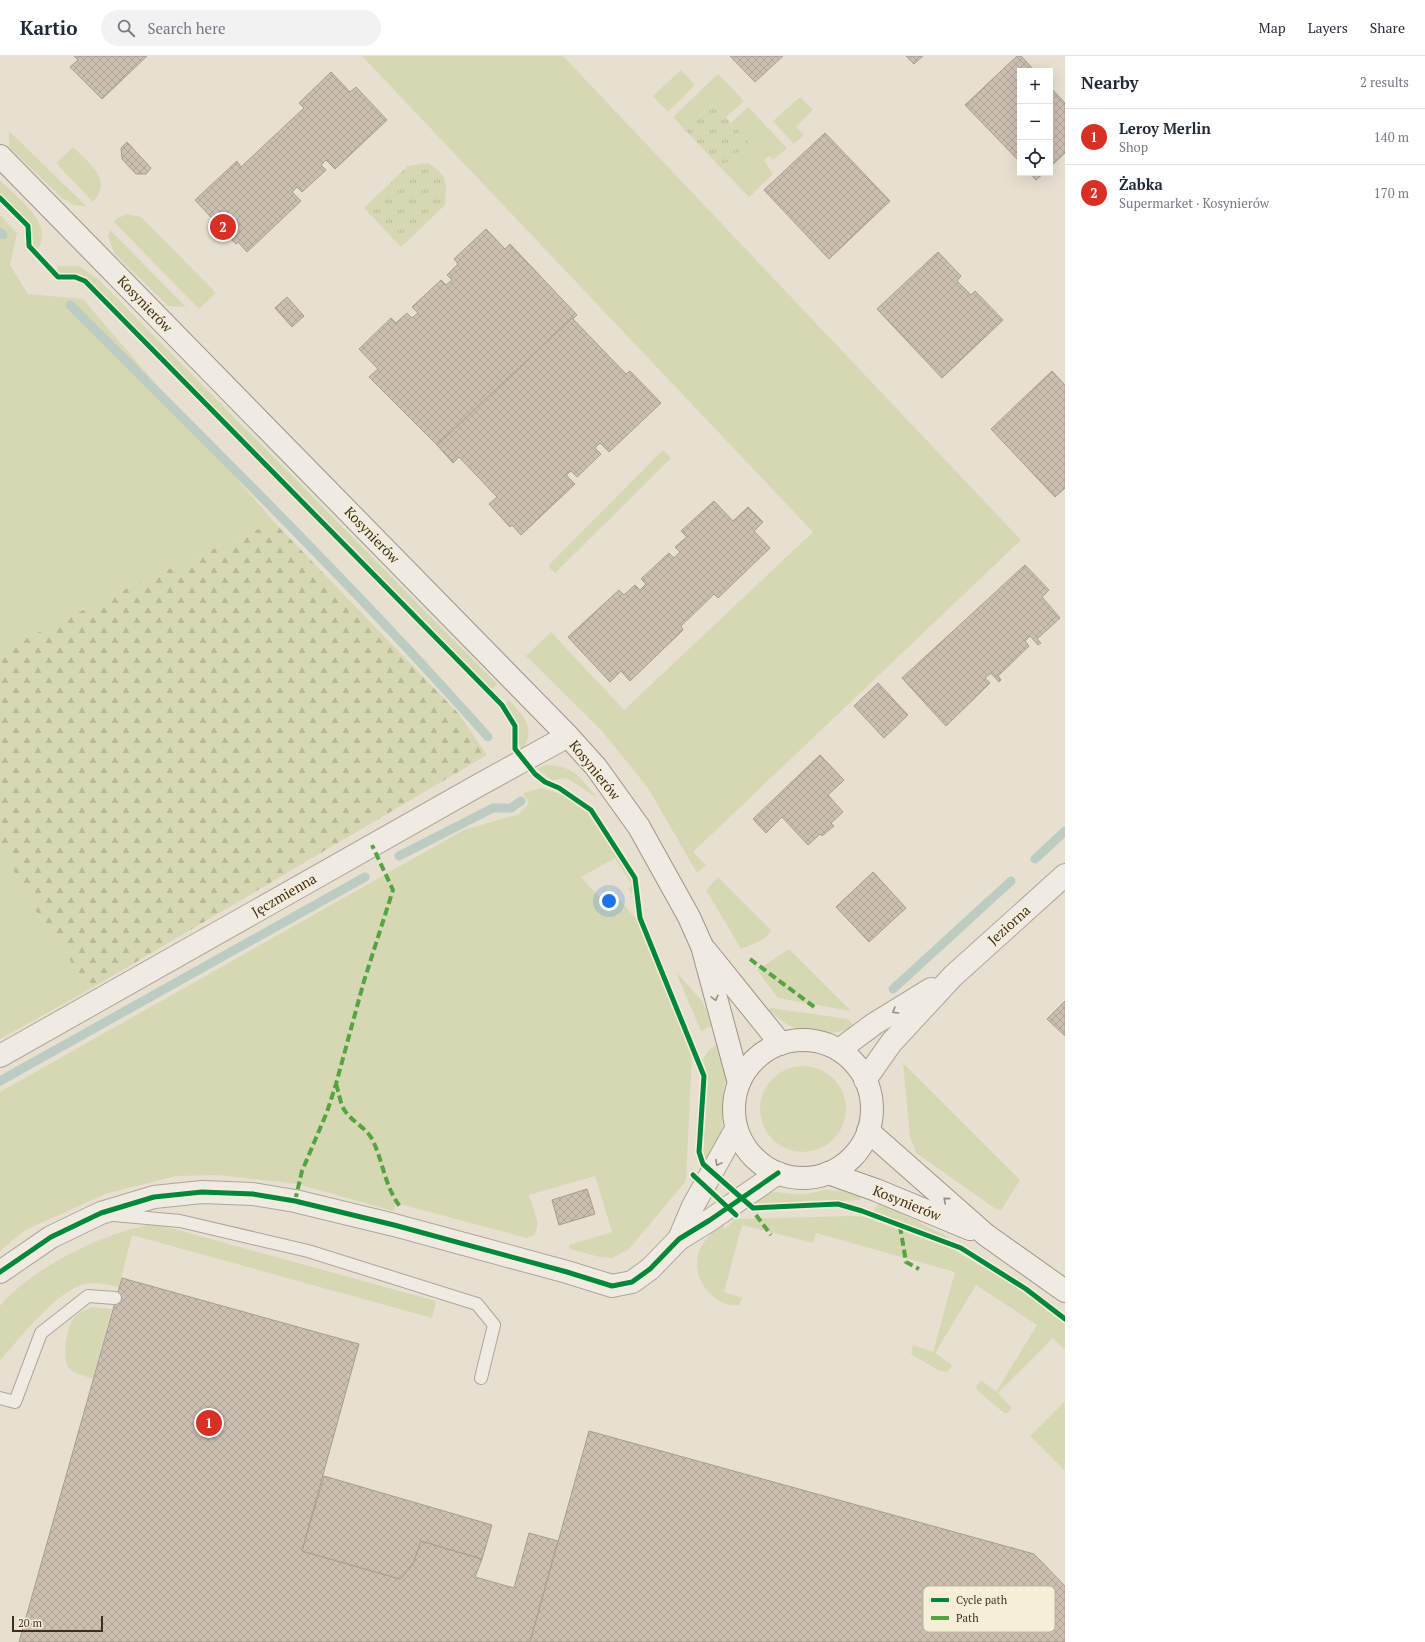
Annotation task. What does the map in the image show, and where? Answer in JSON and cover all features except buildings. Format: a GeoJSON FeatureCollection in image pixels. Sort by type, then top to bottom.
{"type":"FeatureCollection","features":[{"type":"Feature","properties":{"kind":"main road","name":"Kosynierów"},"geometry":{"type":"LineString","coordinates":[[0,156],[568,736],[596,767],[639,827],[689,917],[702,946],[738,1083]]}},
{"type":"Feature","properties":{"kind":"main road","name":"Jęczmienna"},"geometry":{"type":"LineString","coordinates":[[0,1056],[479,784],[568,736]]}},
{"type":"Feature","properties":{"kind":"main road","name":"Jeziorna"},"geometry":{"type":"LineString","coordinates":[[865,1080],[891,1043],[953,976],[1065,875]]}},
{"type":"Feature","properties":{"kind":"main road","name":"Kosynierów"},"geometry":{"type":"LineString","coordinates":[[702,946],[781,1044]]}},
{"type":"Feature","properties":{"kind":"main road","name":"Jeziorna"},"geometry":{"type":"LineString","coordinates":[[839,1050],[874,1024],[953,976]]}},
{"type":"Feature","properties":{"kind":"main road"},"geometry":{"type":"LineString","coordinates":[[800,1040],[820,1042],[839,1050],[854,1063],[865,1080],[872,1105],[868,1131],[859,1149],[845,1163],[828,1173],[803,1178],[778,1173],[760,1163],[745,1148],[736,1129],[734,1106],[738,1083],[745,1070],[755,1059],[767,1050],[781,1044],[800,1040]]}},
{"type":"Feature","properties":{"kind":"main road"},"geometry":{"type":"LineString","coordinates":[[679,1239],[694,1206],[736,1129]]}},
{"type":"Feature","properties":{"kind":"main road","name":"Kosynierów"},"geometry":{"type":"LineString","coordinates":[[868,1131],[986,1235],[1065,1291]]}},
{"type":"Feature","properties":{"kind":"main road"},"geometry":{"type":"LineString","coordinates":[[0,1272],[51,1237],[101,1213],[154,1197],[202,1192],[253,1194],[295,1201],[394,1225],[567,1272],[612,1286],[632,1282],[650,1269],[679,1239],[710,1220],[778,1173]]}},
{"type":"Feature","properties":{"kind":"main road","name":"Kosynierów"},"geometry":{"type":"LineString","coordinates":[[828,1173],[876,1190],[986,1235]]}},
{"type":"Feature","properties":{"kind":"lane"},"geometry":{"type":"LineString","coordinates":[[101,1213],[180,1222],[308,1251],[477,1304],[494,1325],[481,1378]]}},
{"type":"Feature","properties":{"kind":"lane"},"geometry":{"type":"LineString","coordinates":[[0,1398],[15,1402],[41,1332],[88,1296],[115,1298]]}},
{"type":"Feature","properties":{"kind":"green space"},"geometry":{"type":"Polygon","coordinates":[[[362,56],[563,56],[1021,540],[693,852],[706,865],[697,873],[648,788],[602,731],[526,656],[551,632],[624,710],[813,532],[362,56]]]}},
{"type":"Feature","properties":{"kind":"green space"},"geometry":{"type":"Polygon","coordinates":[[[681,70],[695,85],[668,112],[653,96],[681,70]]]}},
{"type":"Feature","properties":{"kind":"green space"},"geometry":{"type":"Polygon","coordinates":[[[718,74],[744,101],[726,117],[713,104],[685,130],[673,117],[718,74]]]}},
{"type":"Feature","properties":{"kind":"green space"},"geometry":{"type":"Polygon","coordinates":[[[800,97],[813,110],[796,127],[804,135],[794,144],[773,121],[800,97]]]}},
{"type":"Feature","properties":{"kind":"green space"},"geometry":{"type":"Polygon","coordinates":[[[713,104],[749,142],[721,168],[685,130],[713,104]]]}},
{"type":"Feature","properties":{"kind":"green space"},"geometry":{"type":"Polygon","coordinates":[[[748,107],[787,148],[773,160],[769,156],[764,160],[773,174],[749,197],[721,168],[749,142],[731,123],[748,107]]]}},
{"type":"Feature","properties":{"kind":"green space"},"geometry":{"type":"Polygon","coordinates":[[[9,131],[86,206],[74,205],[62,198],[9,147],[9,131]]]}},
{"type":"Feature","properties":{"kind":"green space"},"geometry":{"type":"Polygon","coordinates":[[[73,147],[91,165],[100,179],[101,187],[99,194],[93,202],[56,163],[73,147]]]}},
{"type":"Feature","properties":{"kind":"green space"},"geometry":{"type":"Polygon","coordinates":[[[428,163],[443,176],[445,180],[445,205],[401,247],[364,208],[408,166],[428,163]]]}},
{"type":"Feature","properties":{"kind":"green space"},"geometry":{"type":"Polygon","coordinates":[[[0,180],[24,203],[38,221],[42,231],[42,240],[37,250],[33,246],[31,225],[0,193],[0,180]]]}},
{"type":"Feature","properties":{"kind":"green space"},"geometry":{"type":"Polygon","coordinates":[[[126,214],[141,217],[216,293],[199,309],[113,221],[126,214]]]}},
{"type":"Feature","properties":{"kind":"green space"},"geometry":{"type":"Polygon","coordinates":[[[0,215],[17,233],[10,265],[28,294],[83,299],[274,522],[142,581],[0,651],[0,215]]]}},
{"type":"Feature","properties":{"kind":"green space"},"geometry":{"type":"Polygon","coordinates":[[[110,230],[186,307],[168,306],[114,253],[108,236],[110,230]]]}},
{"type":"Feature","properties":{"kind":"green space"},"geometry":{"type":"Polygon","coordinates":[[[57,266],[79,266],[98,279],[497,684],[491,690],[80,274],[58,274],[57,266]]]}},
{"type":"Feature","properties":{"kind":"green space"},"geometry":{"type":"Polygon","coordinates":[[[663,450],[671,458],[555,573],[548,566],[663,450]]]}},
{"type":"Feature","properties":{"kind":"green space"},"geometry":{"type":"Polygon","coordinates":[[[274,522],[458,713],[487,755],[90,989],[35,910],[0,845],[0,651],[142,581],[274,522]]]}},
{"type":"Feature","properties":{"kind":"green space"},"geometry":{"type":"Polygon","coordinates":[[[509,700],[523,717],[528,729],[526,742],[522,750],[517,740],[519,727],[507,706],[507,701],[509,700]]]}},
{"type":"Feature","properties":{"kind":"green space"},"geometry":{"type":"Polygon","coordinates":[[[545,765],[563,767],[570,770],[581,778],[597,798],[567,778],[552,780],[537,769],[545,765]]]}},
{"type":"Feature","properties":{"kind":"green space"},"geometry":{"type":"Polygon","coordinates":[[[542,788],[566,796],[592,816],[627,867],[634,884],[632,894],[628,889],[632,885],[615,858],[581,877],[608,906],[618,898],[638,921],[692,1054],[686,1181],[628,1250],[612,1258],[600,1257],[570,1249],[569,1245],[612,1232],[595,1176],[529,1195],[537,1220],[537,1228],[534,1235],[527,1238],[396,1203],[393,1211],[298,1184],[218,1175],[176,1176],[108,1193],[25,1230],[0,1251],[0,1092],[464,830],[519,814],[529,803],[523,793],[542,788]]]}},
{"type":"Feature","properties":{"kind":"green space"},"geometry":{"type":"Polygon","coordinates":[[[0,845],[35,910],[90,989],[0,1039],[0,845]]]}},
{"type":"Feature","properties":{"kind":"green space"},"geometry":{"type":"Polygon","coordinates":[[[718,877],[772,931],[762,940],[741,949],[706,890],[718,877]]]}},
{"type":"Feature","properties":{"kind":"green space"},"geometry":{"type":"Polygon","coordinates":[[[789,949],[851,1011],[778,998],[757,970],[789,949]]]}},
{"type":"Feature","properties":{"kind":"green space"},"geometry":{"type":"Polygon","coordinates":[[[676,972],[702,1001],[713,1025],[701,1031],[676,972]]]}},
{"type":"Feature","properties":{"kind":"green space"},"geometry":{"type":"Polygon","coordinates":[[[771,1008],[848,1019],[854,1026],[840,1032],[814,1032],[785,1023],[768,1010],[771,1008]]]}},
{"type":"Feature","properties":{"kind":"green space"},"geometry":{"type":"Polygon","coordinates":[[[718,1043],[728,1070],[723,1092],[722,1149],[713,1165],[703,1155],[708,1077],[703,1060],[708,1051],[718,1043]]]}},
{"type":"Feature","properties":{"kind":"green space"},"geometry":{"type":"Polygon","coordinates":[[[903,1063],[1020,1180],[1001,1210],[996,1209],[916,1153],[910,1137],[903,1063]]]}},
{"type":"Feature","properties":{"kind":"green space"},"geometry":{"type":"Polygon","coordinates":[[[803,1066],[820,1069],[834,1078],[843,1092],[846,1109],[843,1126],[834,1140],[820,1149],[803,1152],[786,1149],[772,1140],[763,1126],[760,1109],[763,1092],[772,1078],[786,1069],[803,1066]]]}},
{"type":"Feature","properties":{"kind":"green space"},"geometry":{"type":"Polygon","coordinates":[[[824,1190],[842,1191],[862,1197],[860,1200],[762,1204],[750,1202],[764,1193],[770,1192],[810,1194],[824,1190]]]}},
{"type":"Feature","properties":{"kind":"green space"},"geometry":{"type":"Polygon","coordinates":[[[879,1202],[950,1238],[944,1238],[873,1213],[879,1202]]]}},
{"type":"Feature","properties":{"kind":"green space"},"geometry":{"type":"Polygon","coordinates":[[[864,1217],[952,1249],[1016,1287],[1065,1324],[1065,1350],[1053,1338],[998,1393],[1012,1408],[1008,1413],[1004,1413],[978,1391],[976,1386],[981,1380],[996,1392],[1037,1325],[976,1285],[935,1353],[952,1365],[947,1372],[940,1371],[911,1353],[913,1345],[933,1352],[955,1272],[816,1233],[813,1243],[742,1225],[724,1292],[743,1298],[739,1305],[729,1305],[721,1302],[706,1289],[701,1281],[697,1262],[699,1252],[706,1240],[721,1223],[725,1229],[735,1219],[864,1217]]]}},
{"type":"Feature","properties":{"kind":"green space"},"geometry":{"type":"Polygon","coordinates":[[[156,1224],[436,1301],[432,1318],[132,1235],[119,1287],[93,1283],[85,1284],[73,1289],[50,1305],[0,1360],[0,1306],[14,1292],[50,1265],[72,1253],[116,1234],[156,1224]]]}},
{"type":"Feature","properties":{"kind":"green space"},"geometry":{"type":"Polygon","coordinates":[[[92,1307],[112,1309],[93,1379],[78,1374],[70,1369],[67,1364],[65,1351],[67,1336],[74,1318],[82,1311],[92,1307]]]}},
{"type":"Feature","properties":{"kind":"green space"},"geometry":{"type":"Polygon","coordinates":[[[1065,1401],[1065,1471],[1030,1436],[1065,1401]]]}},
{"type":"Feature","properties":{"kind":"waterway"},"geometry":{"type":"LineString","coordinates":[[0,232],[3,235]]}},
{"type":"Feature","properties":{"kind":"waterway"},"geometry":{"type":"LineString","coordinates":[[70,305],[335,572],[387,626],[488,737]]}},
{"type":"Feature","properties":{"kind":"waterway"},"geometry":{"type":"LineString","coordinates":[[399,856],[493,808],[511,808],[521,801]]}},
{"type":"Feature","properties":{"kind":"waterway"},"geometry":{"type":"LineString","coordinates":[[1035,859],[1065,831]]}},
{"type":"Feature","properties":{"kind":"waterway"},"geometry":{"type":"LineString","coordinates":[[0,1081],[365,877]]}},
{"type":"Feature","properties":{"kind":"waterway"},"geometry":{"type":"LineString","coordinates":[[893,989],[1011,881]]}},
{"type":"Feature","properties":{"kind":"marked path"},"geometry":{"type":"LineString","coordinates":[[295,1201],[302,1171],[327,1112],[336,1084],[364,981],[393,890],[372,845]]}},
{"type":"Feature","properties":{"kind":"marked path"},"geometry":{"type":"LineString","coordinates":[[750,959],[817,1009]]}},
{"type":"Feature","properties":{"kind":"marked path"},"geometry":{"type":"LineString","coordinates":[[336,1084],[343,1108],[348,1115],[368,1133],[374,1143],[391,1192],[401,1208]]}},
{"type":"Feature","properties":{"kind":"marked path"},"geometry":{"type":"LineString","coordinates":[[756,1215],[771,1235]]}},
{"type":"Feature","properties":{"kind":"marked path"},"geometry":{"type":"LineString","coordinates":[[900,1226],[906,1262],[919,1269]]}},
{"type":"Feature","properties":{"kind":"cycle path"},"geometry":{"type":"LineString","coordinates":[[0,198],[28,226],[29,246],[58,277],[75,277],[85,281],[502,705],[515,726],[515,749],[535,774],[545,782],[559,788],[591,810],[635,878],[640,918],[704,1076],[699,1152],[703,1164],[753,1208],[838,1204],[862,1211],[961,1248],[1026,1289],[1065,1319]]}},
{"type":"Feature","properties":{"kind":"cycle path"},"geometry":{"type":"LineString","coordinates":[[0,1272],[51,1237],[101,1213],[154,1197],[202,1192],[253,1194],[295,1201],[394,1225],[567,1272],[612,1286],[632,1282],[650,1269],[679,1239],[710,1220],[778,1173]]}},
{"type":"Feature","properties":{"kind":"cycle path"},"geometry":{"type":"LineString","coordinates":[[693,1175],[736,1215]]}},
{"type":"Feature","properties":{"kind":"place","name":"Żabka"},"geometry":{"type":"Point","coordinates":[223,227]}},
{"type":"Feature","properties":{"kind":"place","name":"Leroy Merlin"},"geometry":{"type":"Point","coordinates":[209,1423]}}]}
